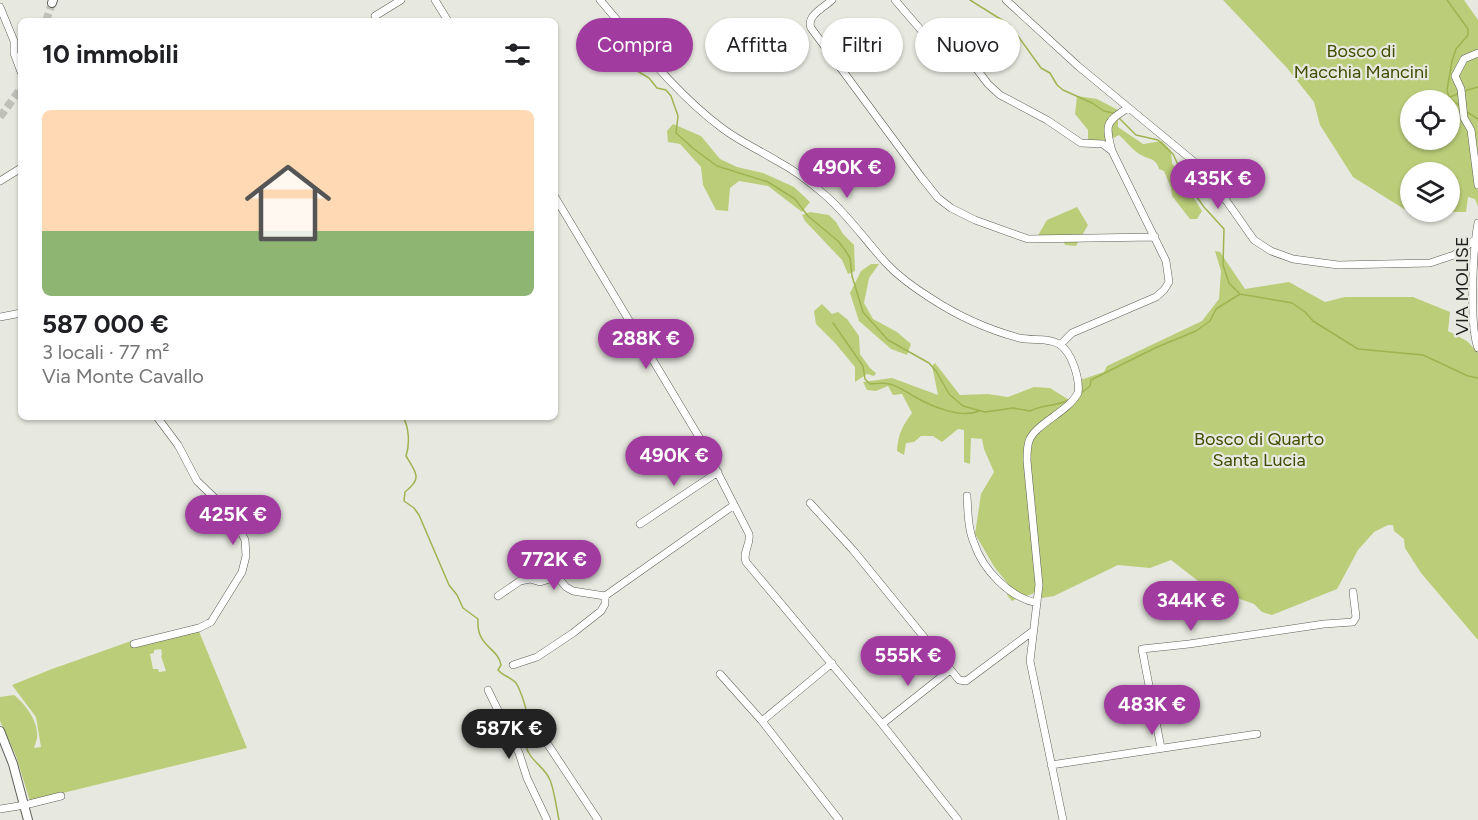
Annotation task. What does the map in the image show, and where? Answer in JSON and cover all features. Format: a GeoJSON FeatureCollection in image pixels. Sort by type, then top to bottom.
{"type":"FeatureCollection","features":[{"type":"Feature","properties":{"kind":"main road"},"geometry":{"type":"LineString","coordinates":[[0,731],[13,764],[28,820]]}},
{"type":"Feature","properties":{"kind":"street"},"geometry":{"type":"LineString","coordinates":[[375,16],[401,0]]}},
{"type":"Feature","properties":{"kind":"street"},"geometry":{"type":"LineString","coordinates":[[435,0],[446,18]]}},
{"type":"Feature","properties":{"kind":"street"},"geometry":{"type":"LineString","coordinates":[[600,0],[644,51],[703,112],[733,136],[808,181],[841,211],[891,268],[918,290],[947,308],[995,330],[1018,338],[1050,341],[1060,345],[1070,356],[1078,382],[1077,394],[1067,406],[1034,434],[1028,444],[1027,461],[1039,585],[1030,661],[1063,820]]}},
{"type":"Feature","properties":{"kind":"street"},"geometry":{"type":"LineString","coordinates":[[832,0],[810,19],[810,27],[922,178],[947,206],[975,220],[1028,239],[1155,237]]}},
{"type":"Feature","properties":{"kind":"street"},"geometry":{"type":"LineString","coordinates":[[895,0],[927,37],[963,51],[988,84],[1000,95],[1044,118],[1081,142],[1102,144],[1112,151]]}},
{"type":"Feature","properties":{"kind":"street"},"geometry":{"type":"LineString","coordinates":[[1006,0],[1126,110],[1173,143],[1202,168],[1251,237],[1261,246],[1293,259],[1326,264],[1410,264],[1433,262],[1450,257],[1476,239]]}},
{"type":"Feature","properties":{"kind":"street"},"geometry":{"type":"LineString","coordinates":[[0,7],[14,41],[18,64]]}},
{"type":"Feature","properties":{"kind":"street"},"geometry":{"type":"LineString","coordinates":[[1478,53],[1460,63],[1455,76],[1462,92],[1464,118],[1471,130],[1478,185]]}},
{"type":"Feature","properties":{"kind":"street"},"geometry":{"type":"LineString","coordinates":[[1060,345],[1072,333],[1151,300],[1164,290],[1169,280],[1168,270],[1155,237],[1112,151],[1107,128],[1114,117],[1126,110]]}},
{"type":"Feature","properties":{"kind":"street"},"geometry":{"type":"LineString","coordinates":[[0,181],[18,170]]}},
{"type":"Feature","properties":{"kind":"street"},"geometry":{"type":"LineString","coordinates":[[558,202],[660,370],[718,472],[749,534],[746,562],[882,724],[958,820]]}},
{"type":"Feature","properties":{"kind":"street","name":"VIA MOLISE"},"geometry":{"type":"LineString","coordinates":[[1478,223],[1473,326],[1478,348]]}},
{"type":"Feature","properties":{"kind":"street"},"geometry":{"type":"LineString","coordinates":[[0,317],[18,313]]}},
{"type":"Feature","properties":{"kind":"street"},"geometry":{"type":"LineString","coordinates":[[134,644],[197,628],[211,622],[242,572],[246,560],[245,542],[237,524],[227,510],[197,481],[174,440],[159,420]]}},
{"type":"Feature","properties":{"kind":"street"},"geometry":{"type":"LineString","coordinates":[[640,524],[718,472]]}},
{"type":"Feature","properties":{"kind":"street"},"geometry":{"type":"LineString","coordinates":[[967,496],[972,540],[983,562],[1013,593],[1037,603]]}},
{"type":"Feature","properties":{"kind":"street"},"geometry":{"type":"LineString","coordinates":[[810,503],[853,550],[959,680],[966,681],[1033,631]]}},
{"type":"Feature","properties":{"kind":"street"},"geometry":{"type":"LineString","coordinates":[[498,596],[520,581],[530,579],[540,582],[553,578],[560,580],[573,591],[605,597],[734,505]]}},
{"type":"Feature","properties":{"kind":"street"},"geometry":{"type":"LineString","coordinates":[[1161,748],[1142,649],[1353,622],[1356,617],[1353,592]]}},
{"type":"Feature","properties":{"kind":"street"},"geometry":{"type":"LineString","coordinates":[[513,664],[537,657],[573,633],[601,611],[605,604],[605,597]]}},
{"type":"Feature","properties":{"kind":"street"},"geometry":{"type":"LineString","coordinates":[[762,721],[831,663]]}},
{"type":"Feature","properties":{"kind":"street"},"geometry":{"type":"LineString","coordinates":[[882,724],[950,670]]}},
{"type":"Feature","properties":{"kind":"street"},"geometry":{"type":"LineString","coordinates":[[720,674],[762,721],[839,820]]}},
{"type":"Feature","properties":{"kind":"street"},"geometry":{"type":"LineString","coordinates":[[488,690],[519,753],[527,778],[547,820]]}},
{"type":"Feature","properties":{"kind":"street"},"geometry":{"type":"LineString","coordinates":[[537,728],[598,820]]}},
{"type":"Feature","properties":{"kind":"street"},"geometry":{"type":"LineString","coordinates":[[1051,765],[1257,734]]}},
{"type":"Feature","properties":{"kind":"street"},"geometry":{"type":"LineString","coordinates":[[29,804],[61,796]]}},
{"type":"Feature","properties":{"kind":"street"},"geometry":{"type":"LineString","coordinates":[[0,809],[20,806]]}},
{"type":"Feature","properties":{"kind":"green space","name":"Bosco di Macchia Mancini"},"geometry":{"type":"Polygon","coordinates":[[[1223,0],[1464,0],[1478,20],[1478,207],[1475,199],[1468,197],[1466,212],[1460,212],[1460,162],[1400,162],[1400,206],[1353,177],[1320,125],[1314,102],[1287,68],[1223,0]]]}},
{"type":"Feature","properties":{"kind":"green space"},"geometry":{"type":"Polygon","coordinates":[[[1077,96],[1097,99],[1118,110],[1118,127],[1143,144],[1162,141],[1171,151],[1172,163],[1202,211],[1197,219],[1190,219],[1172,196],[1164,171],[1159,169],[1154,161],[1135,151],[1119,135],[1110,140],[1088,140],[1088,130],[1075,114],[1077,96]]]}},
{"type":"Feature","properties":{"kind":"green space"},"geometry":{"type":"Polygon","coordinates":[[[673,124],[701,136],[720,159],[737,167],[763,173],[794,187],[810,202],[802,212],[768,186],[739,181],[730,188],[728,211],[716,210],[703,185],[701,167],[680,144],[668,142],[667,131],[673,124]]]}},
{"type":"Feature","properties":{"kind":"green space"},"geometry":{"type":"Polygon","coordinates":[[[1077,207],[1088,225],[1076,246],[1065,245],[1062,237],[1037,237],[1047,220],[1077,207]]]}},
{"type":"Feature","properties":{"kind":"green space"},"geometry":{"type":"Polygon","coordinates":[[[810,212],[829,215],[854,245],[855,271],[848,274],[842,260],[805,221],[802,215],[810,212]]]}},
{"type":"Feature","properties":{"kind":"green space","name":"Bosco di Quarto Santa Lucia"},"geometry":{"type":"Polygon","coordinates":[[[1215,251],[1220,252],[1245,289],[1289,282],[1325,302],[1345,297],[1413,297],[1450,312],[1448,331],[1467,341],[1478,353],[1478,640],[1421,573],[1405,548],[1404,539],[1394,531],[1393,525],[1374,532],[1358,550],[1337,589],[1272,615],[1262,612],[1254,604],[1234,597],[1215,594],[1171,560],[1150,568],[1118,565],[1054,596],[1042,598],[1037,591],[1012,601],[1007,595],[1009,585],[995,568],[975,534],[981,494],[994,472],[982,439],[971,438],[970,464],[964,462],[964,430],[958,429],[942,442],[933,436],[921,436],[914,442],[906,443],[904,455],[897,451],[901,431],[912,413],[902,394],[893,395],[888,386],[876,391],[867,390],[863,382],[892,378],[938,395],[932,366],[935,363],[960,395],[988,394],[1008,397],[1034,387],[1050,388],[1074,403],[1080,380],[1104,372],[1107,366],[1202,321],[1219,299],[1221,271],[1215,251]]]}},
{"type":"Feature","properties":{"kind":"green space"},"geometry":{"type":"Polygon","coordinates":[[[871,264],[879,264],[869,278],[864,303],[873,319],[897,332],[911,344],[907,355],[891,349],[859,321],[850,293],[861,271],[871,264]]]}},
{"type":"Feature","properties":{"kind":"green space"},"geometry":{"type":"Polygon","coordinates":[[[822,304],[832,314],[838,312],[847,319],[859,336],[860,354],[876,373],[874,376],[867,374],[855,382],[855,367],[816,324],[814,311],[822,304]]]}},
{"type":"Feature","properties":{"kind":"green space"},"geometry":{"type":"Polygon","coordinates":[[[198,629],[247,748],[30,801],[16,756],[0,721],[0,697],[14,695],[23,704],[31,714],[36,726],[37,738],[34,748],[41,747],[36,717],[12,685],[134,640],[141,643],[198,629]],[[161,649],[154,650],[154,653],[150,654],[153,669],[158,669],[159,672],[166,671],[161,649]]]}},
{"type":"Feature","properties":{"kind":"waterway"},"geometry":{"type":"LineString","coordinates":[[970,0],[1010,25],[1041,68],[1050,73],[1063,90],[1104,111],[1113,113]]}},
{"type":"Feature","properties":{"kind":"waterway"},"geometry":{"type":"LineString","coordinates":[[1447,0],[1468,29],[1468,35],[1456,49],[1447,90],[1449,97],[1461,107]]}},
{"type":"Feature","properties":{"kind":"waterway"},"geometry":{"type":"LineString","coordinates":[[639,72],[649,78],[657,88],[666,90],[671,96],[678,116],[676,133],[694,149],[717,166],[768,182],[795,199],[808,216],[838,241],[850,258],[852,276],[863,312],[888,340],[929,363],[949,394],[963,406],[985,412],[1013,408],[1030,411],[1068,400]]}},
{"type":"Feature","properties":{"kind":"waterway"},"geometry":{"type":"LineString","coordinates":[[1464,91],[1478,87]]}},
{"type":"Feature","properties":{"kind":"waterway"},"geometry":{"type":"LineString","coordinates":[[1467,112],[1478,119]]}},
{"type":"Feature","properties":{"kind":"waterway"},"geometry":{"type":"LineString","coordinates":[[1119,118],[1136,135],[1158,140],[1173,154],[1186,182],[1224,229],[1223,265],[1229,283],[1240,294],[1292,303],[1313,321],[1358,349],[1423,355],[1468,376],[1478,378]]}},
{"type":"Feature","properties":{"kind":"waterway"},"geometry":{"type":"LineString","coordinates":[[1080,394],[1090,386],[1091,380],[1155,348],[1196,331],[1210,321],[1216,309],[1240,294]]}},
{"type":"Feature","properties":{"kind":"waterway"},"geometry":{"type":"LineString","coordinates":[[833,323],[863,366],[865,379],[870,384],[893,385],[922,401],[946,410],[964,413],[979,411]]}},
{"type":"Feature","properties":{"kind":"waterway"},"geometry":{"type":"LineString","coordinates":[[404,420],[408,436],[406,456],[413,467],[416,479],[405,492],[404,501],[419,515],[449,585],[463,608],[478,619],[480,635],[499,659],[501,665],[498,670],[518,686],[527,719],[524,737],[526,746],[530,755],[550,780],[559,820]]}},
{"type":"Feature","properties":{"kind":"tunnel"},"geometry":{"type":"LineString","coordinates":[[47,18],[52,3]]}},
{"type":"Feature","properties":{"kind":"tunnel"},"geometry":{"type":"LineString","coordinates":[[0,117],[18,92]]}}]}
